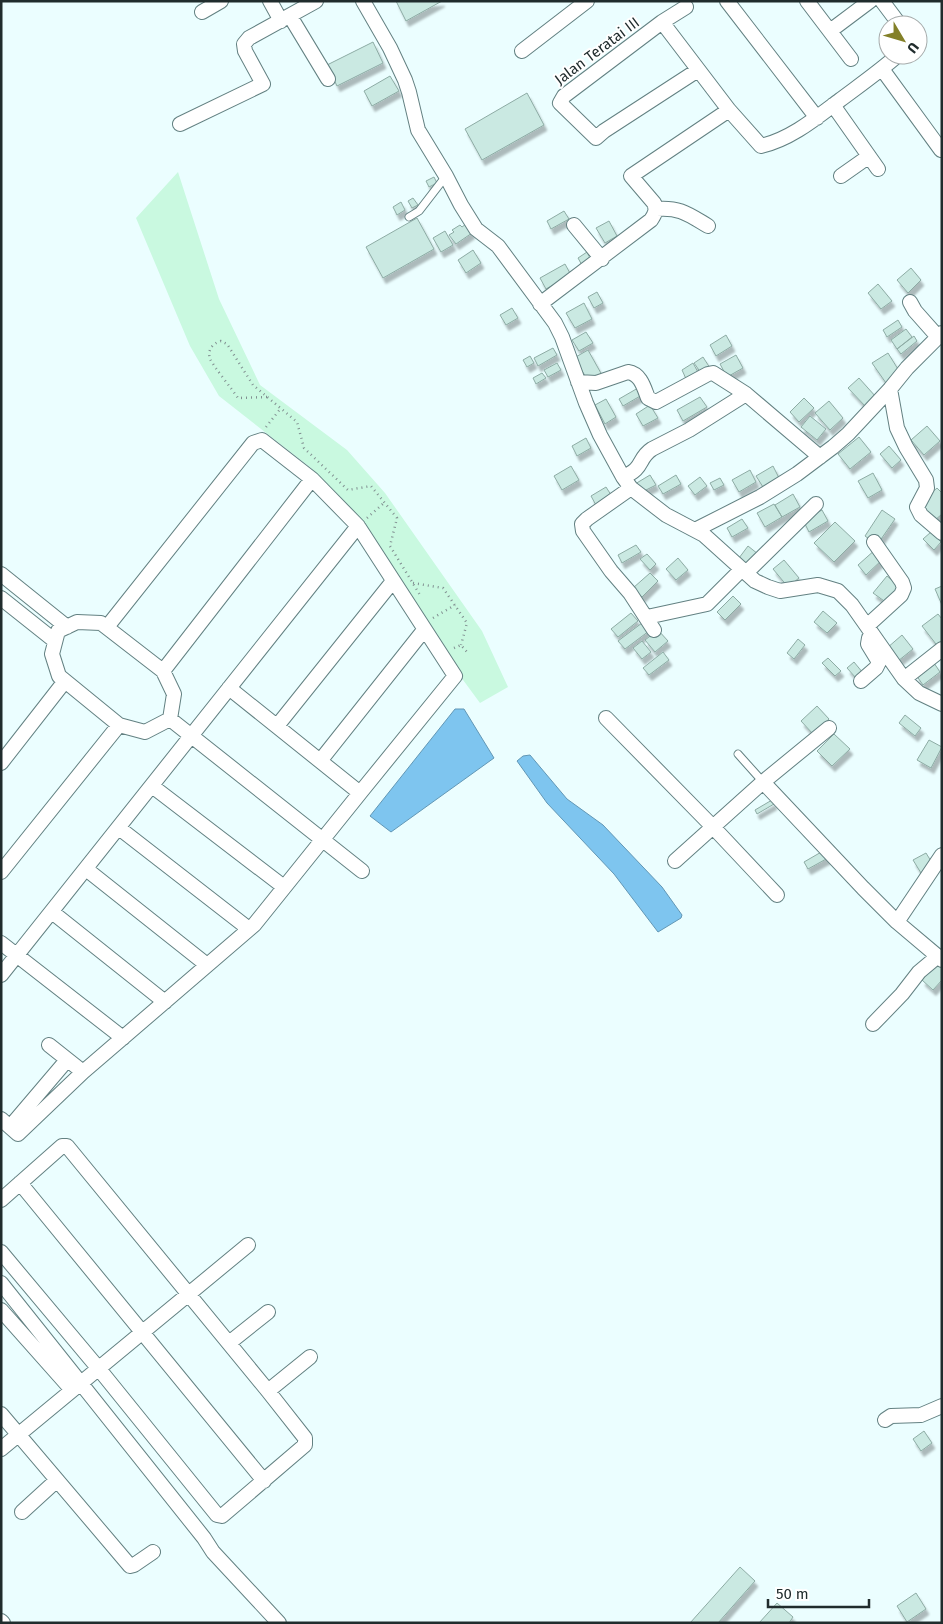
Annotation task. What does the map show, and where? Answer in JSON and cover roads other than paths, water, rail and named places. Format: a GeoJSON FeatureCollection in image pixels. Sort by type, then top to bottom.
{"type":"FeatureCollection","features":[{"type":"Feature","properties":{"kind":"street"},"geometry":{"type":"LineString","coordinates":[[202,12],[221,1]]}},
{"type":"Feature","properties":{"kind":"street"},"geometry":{"type":"LineString","coordinates":[[270,1],[286,19],[328,79]]}},
{"type":"Feature","properties":{"kind":"street"},"geometry":{"type":"LineString","coordinates":[[180,124],[262,84],[245,51],[244,44],[249,38],[316,1]]}},
{"type":"Feature","properties":{"kind":"street"},"geometry":{"type":"LineString","coordinates":[[362,1],[390,48],[405,80],[418,130],[476,229],[498,246],[555,323],[600,435],[627,482],[666,515],[704,535],[755,581],[780,591],[818,585],[838,591],[852,605],[904,679],[919,693],[942,704]]}},
{"type":"Feature","properties":{"kind":"street"},"geometry":{"type":"LineString","coordinates":[[522,51],[587,1]]}},
{"type":"Feature","properties":{"kind":"street"},"geometry":{"type":"LineString","coordinates":[[727,1],[818,118]]}},
{"type":"Feature","properties":{"kind":"street"},"geometry":{"type":"LineString","coordinates":[[807,1],[851,59]]}},
{"type":"Feature","properties":{"kind":"street"},"geometry":{"type":"LineString","coordinates":[[830,31],[870,1]]}},
{"type":"Feature","properties":{"kind":"street"},"geometry":{"type":"LineString","coordinates":[[882,1],[892,15]]}},
{"type":"Feature","properties":{"kind":"street","name":"Jalan Teratai III"},"geometry":{"type":"LineString","coordinates":[[686,7],[662,22],[564,96],[560,103],[596,138],[698,70]]}},
{"type":"Feature","properties":{"kind":"street"},"geometry":{"type":"LineString","coordinates":[[662,22],[729,110],[761,146],[778,141],[818,118],[887,65]]}},
{"type":"Feature","properties":{"kind":"street"},"geometry":{"type":"LineString","coordinates":[[882,69],[941,150]]}},
{"type":"Feature","properties":{"kind":"street"},"geometry":{"type":"LineString","coordinates":[[833,105],[878,170]]}},
{"type":"Feature","properties":{"kind":"street"},"geometry":{"type":"LineString","coordinates":[[540,304],[602,259],[651,220],[655,214],[656,208],[654,203],[631,176],[729,110]]}},
{"type":"Feature","properties":{"kind":"street"},"geometry":{"type":"LineString","coordinates":[[841,176],[868,157]]}},
{"type":"Feature","properties":{"kind":"street"},"geometry":{"type":"LineString","coordinates":[[656,208],[670,208],[682,211],[708,226]]}},
{"type":"Feature","properties":{"kind":"street"},"geometry":{"type":"LineString","coordinates":[[574,225],[602,259]]}},
{"type":"Feature","properties":{"kind":"street"},"geometry":{"type":"LineString","coordinates":[[695,530],[797,474],[848,434],[907,368],[940,335],[915,311],[910,302]]}},
{"type":"Feature","properties":{"kind":"street"},"geometry":{"type":"LineString","coordinates":[[578,382],[596,383],[633,372],[642,382],[648,398],[656,402],[708,374],[714,373],[746,394],[820,457]]}},
{"type":"Feature","properties":{"kind":"street"},"geometry":{"type":"LineString","coordinates":[[890,389],[896,428],[926,480],[927,488],[917,507],[921,515],[942,533]]}},
{"type":"Feature","properties":{"kind":"street"},"geometry":{"type":"LineString","coordinates":[[654,630],[647,617],[583,531],[582,524],[627,482],[639,468],[648,451],[689,430],[746,394]]}},
{"type":"Feature","properties":{"kind":"street"},"geometry":{"type":"LineString","coordinates":[[67,1060],[6,1123],[18,1134],[83,1072],[249,929],[454,676],[358,526],[312,479],[262,440],[253,443],[107,627]]}},
{"type":"Feature","properties":{"kind":"street"},"geometry":{"type":"LineString","coordinates":[[163,671],[312,479]]}},
{"type":"Feature","properties":{"kind":"street"},"geometry":{"type":"LineString","coordinates":[[647,617],[707,604],[816,504]]}},
{"type":"Feature","properties":{"kind":"street"},"geometry":{"type":"LineString","coordinates":[[1,975],[358,526]]}},
{"type":"Feature","properties":{"kind":"street"},"geometry":{"type":"LineString","coordinates":[[861,681],[876,668],[879,662],[868,644],[870,630],[901,596],[904,588],[902,582],[874,542]]}},
{"type":"Feature","properties":{"kind":"street"},"geometry":{"type":"LineString","coordinates":[[1,574],[67,627]]}},
{"type":"Feature","properties":{"kind":"street"},"geometry":{"type":"LineString","coordinates":[[277,726],[393,581]]}},
{"type":"Feature","properties":{"kind":"street"},"geometry":{"type":"LineString","coordinates":[[1,598],[55,641]]}},
{"type":"Feature","properties":{"kind":"street"},"geometry":{"type":"LineString","coordinates":[[77,622],[101,623],[163,671],[174,694],[170,720],[145,732],[119,725],[59,676],[52,654],[58,631],[77,622]]}},
{"type":"Feature","properties":{"kind":"street"},"geometry":{"type":"LineString","coordinates":[[320,761],[423,627]]}},
{"type":"Feature","properties":{"kind":"street"},"geometry":{"type":"LineString","coordinates":[[904,679],[942,649]]}},
{"type":"Feature","properties":{"kind":"street"},"geometry":{"type":"LineString","coordinates":[[1,763],[65,681]]}},
{"type":"Feature","properties":{"kind":"street"},"geometry":{"type":"LineString","coordinates":[[229,688],[360,793]]}},
{"type":"Feature","properties":{"kind":"street"},"geometry":{"type":"LineString","coordinates":[[606,718],[713,826],[777,895]]}},
{"type":"Feature","properties":{"kind":"street"},"geometry":{"type":"LineString","coordinates":[[170,720],[362,871]]}},
{"type":"Feature","properties":{"kind":"street"},"geometry":{"type":"LineString","coordinates":[[1,872],[119,725]]}},
{"type":"Feature","properties":{"kind":"street"},"geometry":{"type":"LineString","coordinates":[[675,861],[763,782],[829,728]]}},
{"type":"Feature","properties":{"kind":"street"},"geometry":{"type":"LineString","coordinates":[[763,782],[862,888],[897,922],[940,958],[919,972],[907,996],[874,1024]]}},
{"type":"Feature","properties":{"kind":"street"},"geometry":{"type":"LineString","coordinates":[[152,786],[284,887]]}},
{"type":"Feature","properties":{"kind":"street"},"geometry":{"type":"LineString","coordinates":[[119,828],[249,929]]}},
{"type":"Feature","properties":{"kind":"street"},"geometry":{"type":"LineString","coordinates":[[897,922],[941,860]]}},
{"type":"Feature","properties":{"kind":"street"},"geometry":{"type":"LineString","coordinates":[[86,869],[207,965]]}},
{"type":"Feature","properties":{"kind":"street"},"geometry":{"type":"LineString","coordinates":[[52,912],[165,1002]]}},
{"type":"Feature","properties":{"kind":"street"},"geometry":{"type":"LineString","coordinates":[[1,943],[123,1038]]}},
{"type":"Feature","properties":{"kind":"street"},"geometry":{"type":"LineString","coordinates":[[49,1046],[83,1072]]}},
{"type":"Feature","properties":{"kind":"street"},"geometry":{"type":"LineString","coordinates":[[1,1200],[62,1146],[67,1146],[268,1391],[305,1438],[305,1445],[222,1516],[217,1516],[99,1369],[1,1252]]}},
{"type":"Feature","properties":{"kind":"street"},"geometry":{"type":"LineString","coordinates":[[20,1183],[264,1481]]}},
{"type":"Feature","properties":{"kind":"street"},"geometry":{"type":"LineString","coordinates":[[1,1449],[248,1245]]}},
{"type":"Feature","properties":{"kind":"street"},"geometry":{"type":"LineString","coordinates":[[1,1283],[76,1386],[204,1538],[213,1552],[279,1623]]}},
{"type":"Feature","properties":{"kind":"street"},"geometry":{"type":"LineString","coordinates":[[1,1310],[76,1386]]}},
{"type":"Feature","properties":{"kind":"street"},"geometry":{"type":"LineString","coordinates":[[229,1343],[268,1312]]}},
{"type":"Feature","properties":{"kind":"street"},"geometry":{"type":"LineString","coordinates":[[268,1391],[310,1357]]}},
{"type":"Feature","properties":{"kind":"street"},"geometry":{"type":"LineString","coordinates":[[885,1420],[891,1416],[920,1415],[942,1406]]}},
{"type":"Feature","properties":{"kind":"street"},"geometry":{"type":"LineString","coordinates":[[1,1414],[130,1566],[153,1552]]}},
{"type":"Feature","properties":{"kind":"street"},"geometry":{"type":"LineString","coordinates":[[22,1512],[57,1480]]}},
{"type":"Feature","properties":{"kind":"lane"},"geometry":{"type":"LineString","coordinates":[[409,217],[419,211],[446,176]]}},
{"type":"Feature","properties":{"kind":"lane"},"geometry":{"type":"LineString","coordinates":[[738,754],[763,782]]}},
{"type":"Feature","properties":{"kind":"water"},"geometry":{"type":"Polygon","coordinates":[[[455,709],[464,709],[494,758],[391,832],[370,816],[455,709]]]}},
{"type":"Feature","properties":{"kind":"water"},"geometry":{"type":"Polygon","coordinates":[[[530,755],[567,799],[603,825],[662,887],[682,915],[681,918],[658,932],[614,874],[547,803],[517,761],[523,756],[530,755]]]}}]}
